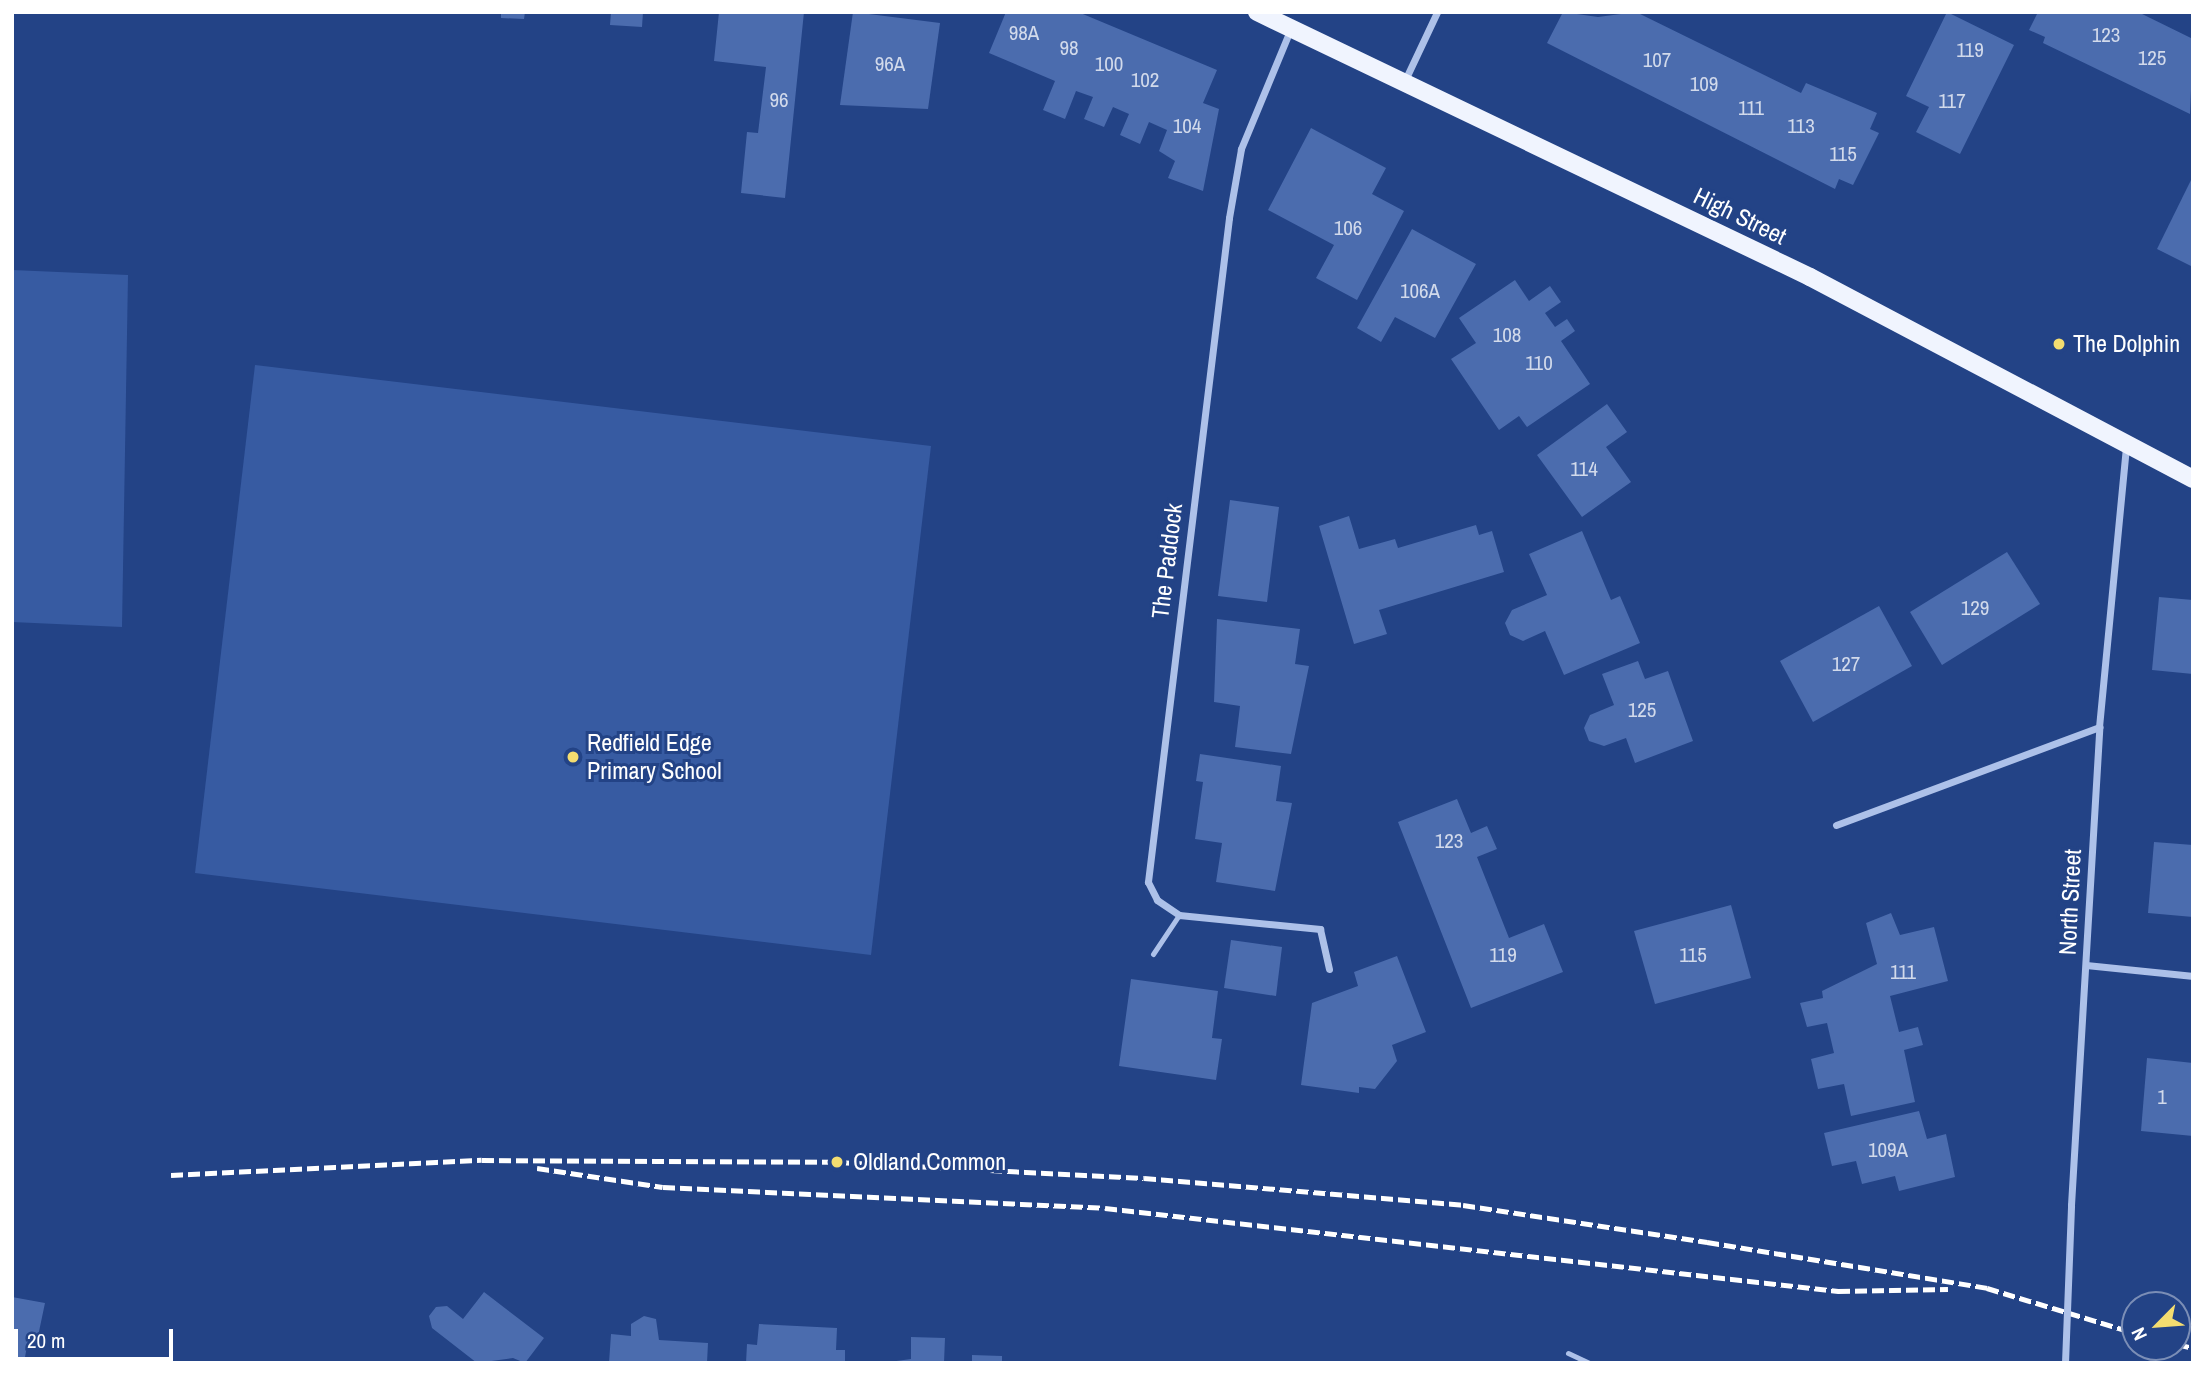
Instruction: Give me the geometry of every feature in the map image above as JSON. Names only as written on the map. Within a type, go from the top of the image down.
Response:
[{"type":"main road","name":"High Street","points":[[1257,12],[1406,78],[1810,277],[2193,479]]},
{"type":"street","points":[[1406,78],[1437,12]]},
{"type":"street","name":"The Paddock","points":[[1180,915],[1157,900],[1147,882],[1227,231],[1241,149],[1292,27]]},
{"type":"street","name":"North Street","points":[[2065,1363],[2071,1205],[2099,727],[2126,444]]},
{"type":"street","points":[[1836,825],[2099,727]]},
{"type":"street","points":[[1180,915],[1320,929],[1329,969]]},
{"type":"street","points":[[2086,965],[2193,976]]},
{"type":"lane","points":[[1153,954],[1180,915]]},
{"type":"lane","points":[[1568,1353],[1589,1363]]},
{"type":"shaded area","points":[[12,270],[128,275],[122,627],[12,622]]},
{"type":"shaded area","points":[[255,365],[931,446],[871,955],[195,873]]},
{"type":"building","points":[[501,12],[525,12],[524,19],[501,18]]},
{"type":"building","points":[[611,12],[643,12],[642,27],[610,25]]},
{"type":"building","points":[[719,12],[804,12],[785,198],[741,193],[747,132],[758,133],[766,67],[714,61]]},
{"type":"building","points":[[853,12],[940,23],[928,109],[840,105]]},
{"type":"building","points":[[1006,12],[1078,12],[1217,70],[1203,103],[1219,109],[1203,191],[1168,178],[1175,161],[1159,151],[1167,130],[1149,122],[1140,144],[1120,135],[1129,114],[1113,107],[1104,127],[1084,119],[1093,97],[1076,91],[1065,119],[1043,110],[1055,81],[989,53]]},
{"type":"building","points":[[1563,12],[1598,17],[1636,12],[1801,93],[1806,83],[1877,113],[1870,129],[1879,133],[1853,185],[1839,179],[1835,189],[1547,43]]},
{"type":"building","points":[[1947,12],[2014,45],[1960,154],[1916,132],[1929,107],[1906,96]]},
{"type":"building","points":[[2038,12],[2138,12],[2193,39],[2190,114],[2043,43],[2045,37],[2029,30]]},
{"type":"building","points":[[1311,128],[1386,168],[1372,194],[1404,211],[1357,300],[1316,278],[1334,245],[1268,210]]},
{"type":"building","points":[[2193,176],[2193,267],[2157,249]]},
{"type":"building","points":[[1412,229],[1476,264],[1435,338],[1395,317],[1381,342],[1357,328]]},
{"type":"building","points":[[1515,280],[1529,301],[1550,286],[1561,302],[1545,313],[1555,327],[1567,319],[1575,331],[1561,341],[1590,384],[1527,427],[1519,416],[1499,430],[1451,359],[1476,343],[1459,318]]},
{"type":"building","points":[[1607,404],[1627,432],[1606,447],[1631,482],[1582,517],[1537,455]]},
{"type":"building","points":[[1230,500],[1279,507],[1267,602],[1218,596]]},
{"type":"building","points":[[1349,516],[1359,549],[1395,539],[1398,548],[1476,525],[1479,535],[1492,531],[1504,572],[1379,610],[1387,634],[1354,644],[1319,526]]},
{"type":"building","points":[[1582,531],[1611,600],[1620,596],[1640,643],[1564,675],[1545,631],[1523,641],[1510,635],[1505,623],[1512,610],[1547,595],[1529,554]]},
{"type":"building","points":[[2007,552],[2040,604],[1942,665],[1910,612]]},
{"type":"building","points":[[2159,597],[2193,600],[2193,674],[2152,670]]},
{"type":"building","points":[[1879,606],[1912,666],[1813,722],[1780,661]]},
{"type":"building","points":[[1217,619],[1300,629],[1295,664],[1309,666],[1291,754],[1235,747],[1240,706],[1214,702]]},
{"type":"building","points":[[1638,661],[1645,679],[1668,671],[1693,741],[1635,763],[1626,738],[1604,746],[1589,741],[1584,728],[1590,715],[1614,705],[1602,674]]},
{"type":"building","points":[[1200,754],[1281,766],[1276,801],[1292,803],[1275,891],[1216,882],[1222,843],[1195,839],[1203,782],[1196,781]]},
{"type":"building","points":[[1457,799],[1471,833],[1487,826],[1497,849],[1477,857],[1509,938],[1544,924],[1563,972],[1471,1008],[1398,822]]},
{"type":"building","points":[[2154,842],[2193,845],[2193,917],[2148,913]]},
{"type":"building","points":[[1731,905],[1751,978],[1655,1004],[1634,931]]},
{"type":"building","points":[[1891,913],[1900,935],[1934,927],[1948,981],[1890,996],[1899,1032],[1918,1027],[1923,1045],[1904,1050],[1915,1102],[1851,1116],[1844,1084],[1818,1089],[1811,1059],[1834,1053],[1827,1023],[1807,1027],[1800,1003],[1823,998],[1822,991],[1877,964],[1866,923]]},
{"type":"building","points":[[1231,940],[1282,947],[1276,996],[1224,988]]},
{"type":"building","points":[[1397,956],[1426,1032],[1392,1045],[1397,1061],[1375,1089],[1359,1087],[1359,1093],[1301,1085],[1312,1003],[1358,986],[1354,972]]},
{"type":"building","points":[[1131,979],[1218,991],[1212,1038],[1222,1039],[1216,1080],[1119,1066]]},
{"type":"building","points":[[2147,1058],[2193,1063],[2193,1136],[2141,1131]]},
{"type":"building","points":[[1919,1111],[1927,1139],[1946,1134],[1955,1177],[1899,1191],[1895,1176],[1862,1184],[1856,1161],[1832,1166],[1824,1133]]},
{"type":"building","points":[[484,1292],[544,1338],[525,1363],[513,1358],[477,1363],[432,1328],[429,1316],[436,1307],[447,1306],[463,1319]]},
{"type":"building","points":[[12,1297],[45,1303],[37,1341],[28,1340],[24,1363],[12,1363]]},
{"type":"building","points":[[644,1316],[656,1319],[659,1340],[708,1343],[707,1363],[609,1363],[611,1334],[631,1336],[631,1324]]},
{"type":"building","points":[[759,1324],[837,1328],[836,1350],[845,1350],[845,1363],[746,1363],[747,1344],[757,1345]]},
{"type":"building","points":[[911,1337],[945,1338],[944,1363],[882,1363],[911,1359]]},
{"type":"building","points":[[972,1355],[1002,1356],[1002,1363],[972,1363]]},
{"type":"railway","points":[[171,1175],[482,1160],[837,1162],[1144,1178],[1463,1205],[1707,1242],[1987,1288],[2121,1329]]},
{"type":"railway","points":[[537,1168],[663,1187],[1105,1208],[1838,1291],[1948,1289]]},
{"type":"place","name":"The Dolphin","points":[[2059,344]]},
{"type":"place","name":"Redfield Edge Primary School","points":[[573,757]]},
{"type":"place","name":"Oldland Common","points":[[837,1162]]}]
